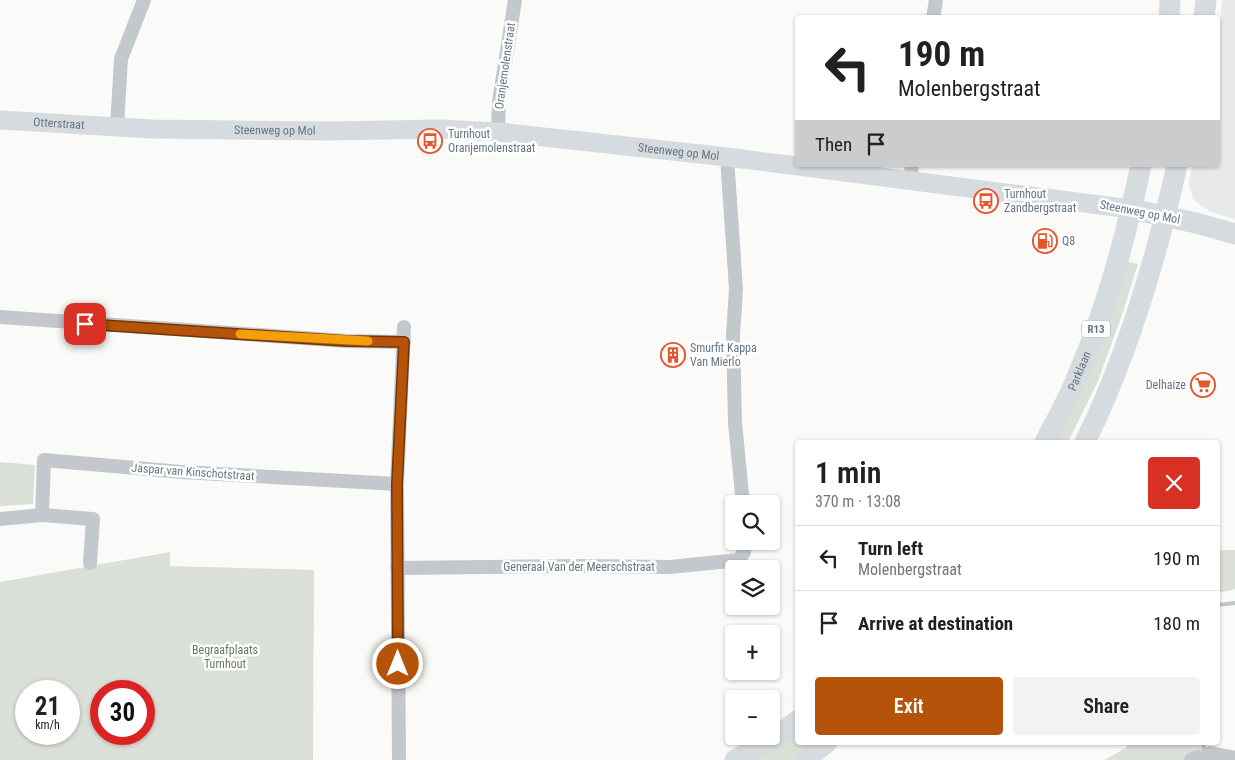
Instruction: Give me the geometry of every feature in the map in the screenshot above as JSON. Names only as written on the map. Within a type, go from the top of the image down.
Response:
[{"type":"main road","points":[[1169,15],[1170,0]]},
{"type":"main road","points":[[1204,15],[1206,0]]},
{"type":"main road","name":"R13","points":[[1131,209],[1141,167]]},
{"type":"main road","name":"R13","points":[[1086,440],[1111,385],[1126,342],[1165,216],[1177,167]]},
{"type":"main road","name":"Steenweg op Mol","points":[[1131,209],[1206,225],[1235,234]]},
{"type":"main road","name":"Parklaan","points":[[1046,440],[1077,378],[1102,315],[1131,209]]},
{"type":"main road","points":[[735,760],[777,736],[795,722]]},
{"type":"main road","points":[[806,760],[824,745]]},
{"type":"street","points":[[117,127],[121,58],[144,0]]},
{"type":"street","name":"Oranjemolenstraat","points":[[498,132],[499,102],[515,0]]},
{"type":"street","points":[[934,15],[936,0]]},
{"type":"street","name":"Otterstraat","points":[[0,120],[117,127]]},
{"type":"street","name":"Steenweg op Mol","points":[[117,127],[291,131],[440,129],[498,132],[795,162]]},
{"type":"street","points":[[728,157],[736,289],[733,334],[735,423],[742,495]]},
{"type":"street","name":"Steenweg op Mol","points":[[850,167],[911,172],[1131,209]]},
{"type":"street","points":[[0,317],[346,341],[404,342]]},
{"type":"street","points":[[399,760],[397,484],[404,327]]},
{"type":"street","name":"Jaspar van Kinschotstraat","points":[[42,515],[44,460],[182,472],[397,484]]},
{"type":"street","points":[[0,519],[42,515],[93,519],[90,564]]},
{"type":"street","name":"Generaal Van der Meerschstraat","points":[[398,568],[688,566],[739,560],[744,550]]},
{"type":"street","points":[[1200,757],[1235,758]]},
{"type":"shaded area","points":[[1222,0],[1235,0],[1235,219],[1211,212],[1202,206],[1193,199],[1189,184],[1192,167],[1220,167],[1220,22]]},
{"type":"green space","points":[[1126,261],[1138,264],[1098,381],[1069,440],[1052,440]]},
{"type":"green space","points":[[0,462],[35,465],[33,504],[0,506]]},
{"type":"green space","points":[[1220,550],[1235,550],[1235,589],[1220,593]]},
{"type":"green space","name":"Begraafplaats Turnhout","points":[[170,552],[170,566],[314,570],[313,760],[0,760],[0,582]]},
{"type":"green space","points":[[795,732],[795,745],[815,745],[794,760],[754,760],[776,745],[780,745],[780,742]]},
{"type":"green space","points":[[1126,745],[1206,745],[1210,760],[1105,760],[1127,747]]},
{"type":"waterway","points":[[1220,605],[1235,603]]},
{"type":"waterway","points":[[1204,745],[1206,760]]},
{"type":"slow traffic","points":[[240,334],[368,341]]},
{"type":"place","name":"Turnhout Oranjemolenstraat","points":[[430,141]]},
{"type":"place","name":"Turnhout Zandbergstraat","points":[[986,201]]},
{"type":"place","name":"Q8","points":[[1045,241]]},
{"type":"place","name":"Smurfit Kappa Van Mierlo","points":[[673,355]]},
{"type":"place","name":"Delhaize","points":[[1203,385]]},
{"type":"route","points":[[85,324],[346,341],[404,342],[397,484],[398,664]]}]
